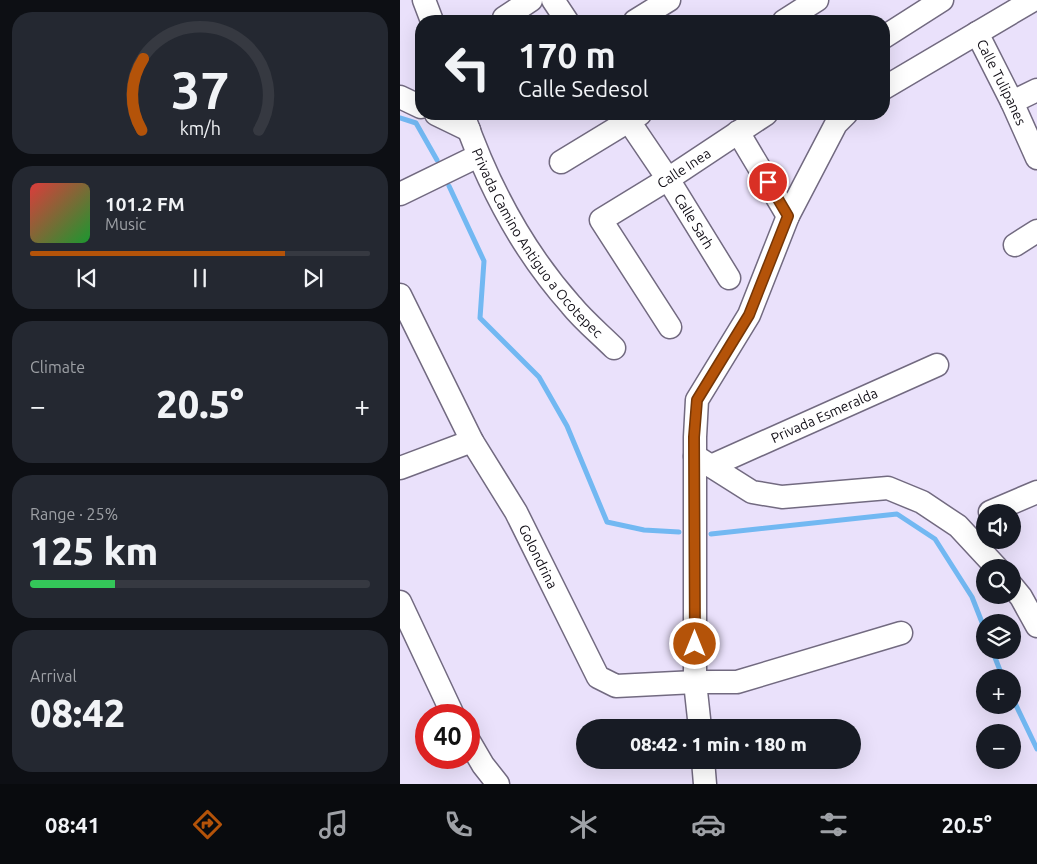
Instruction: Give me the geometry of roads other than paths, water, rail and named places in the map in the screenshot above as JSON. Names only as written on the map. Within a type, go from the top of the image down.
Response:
[{"type":"street","points":[[424,0],[430,15]]},
{"type":"street","points":[[508,15],[531,0]]},
{"type":"street","points":[[553,0],[563,15]]},
{"type":"street","points":[[645,15],[669,0]]},
{"type":"street","points":[[793,15],[817,0]]},
{"type":"street","points":[[890,34],[942,0]]},
{"type":"street","points":[[890,84],[1033,0]]},
{"type":"street","name":"Calle Tulipanes","points":[[976,33],[1012,102],[1037,158]]},
{"type":"street","points":[[1012,102],[1037,90]]},
{"type":"street","points":[[400,96],[415,104]]},
{"type":"street","points":[[561,162],[625,120]]},
{"type":"street","name":"Calle Sarh","points":[[633,120],[729,278]]},
{"type":"street","name":"Calle Inea","points":[[670,327],[601,220],[668,180],[757,120]]},
{"type":"street","points":[[699,719],[695,682],[703,461],[697,400],[749,315],[788,216],[836,124],[840,120]]},
{"type":"street","name":"Privada Camino Antiguo a Ocotepec","points":[[466,122],[478,156],[514,228],[543,271],[571,306],[614,348]]},
{"type":"street","points":[[738,132],[788,216]]},
{"type":"street","points":[[400,194],[478,156]]},
{"type":"street","points":[[1015,245],[1037,231]]},
{"type":"street","name":"Golondrina","points":[[400,295],[472,441],[516,512],[598,677],[616,686],[695,682]]},
{"type":"street","name":"Privada Esmeralda","points":[[703,461],[937,365]]},
{"type":"street","points":[[400,468],[472,441]]},
{"type":"street","points":[[703,461],[752,492],[782,497],[888,488],[922,502],[958,526],[989,559]]},
{"type":"street","points":[[1009,504],[1037,492]]},
{"type":"street","points":[[958,526],[976,519]]},
{"type":"street","points":[[1021,597],[1035,620]]},
{"type":"street","points":[[400,602],[448,704]]},
{"type":"street","points":[[695,682],[737,682],[901,632]]},
{"type":"street","points":[[480,760],[498,784]]},
{"type":"street","points":[[704,769],[705,784]]},
{"type":"waterway","points":[[400,118],[416,123],[437,160]]},
{"type":"waterway","points":[[449,186],[484,261],[480,318],[539,377],[567,426],[607,522],[644,530],[679,532]]},
{"type":"waterway","points":[[711,534],[897,514],[935,539],[972,597],[979,614]]},
{"type":"waterway","points":[[996,659],[999,669]]},
{"type":"waterway","points":[[1020,714],[1037,749]]}]
